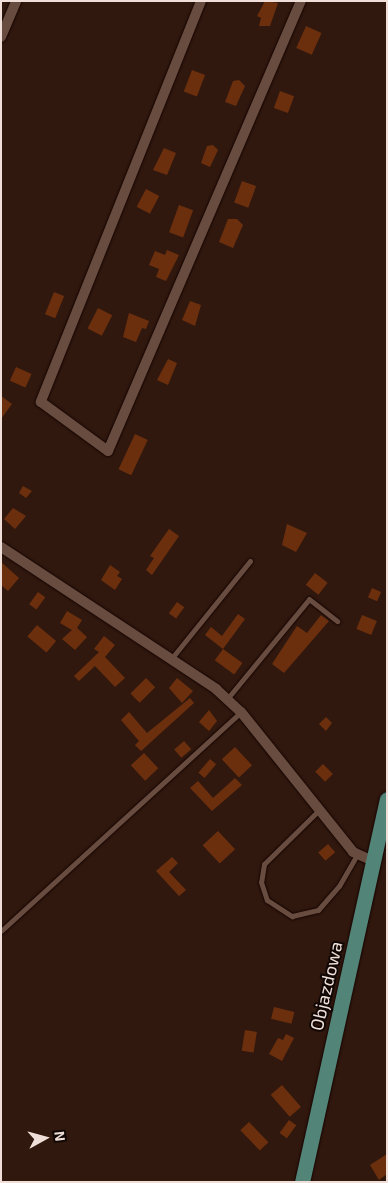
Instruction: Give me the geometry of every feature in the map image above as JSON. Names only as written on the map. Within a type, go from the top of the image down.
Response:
[{"type":"main road","name":"Objazdowa","points":[[302,1182],[387,799]]},
{"type":"street","points":[[1,37],[16,1]]},
{"type":"street","points":[[201,1],[41,402],[108,451],[301,1]]},
{"type":"street","points":[[1,547],[171,659],[227,699],[241,712],[357,855],[373,861]]},
{"type":"lane","points":[[171,659],[250,562]]},
{"type":"lane","points":[[227,699],[309,599],[337,621]]},
{"type":"lane","points":[[1,931],[241,712]]},
{"type":"lane","points":[[319,810],[264,864],[261,882],[267,900],[292,916],[318,910],[339,886],[357,855]]},
{"type":"building","points":[[265,1],[278,3],[270,26],[259,26],[261,18],[257,16]]},
{"type":"building","points":[[306,26],[322,33],[312,55],[296,48]]},
{"type":"building","points":[[192,70],[205,75],[197,96],[184,91]]},
{"type":"building","points":[[239,80],[245,86],[236,106],[225,102],[233,81]]},
{"type":"building","points":[[280,91],[294,96],[288,113],[274,108]]},
{"type":"building","points":[[213,145],[218,150],[210,167],[201,163],[207,146]]},
{"type":"building","points":[[164,148],[176,153],[167,175],[153,170]]},
{"type":"building","points":[[242,181],[256,186],[248,208],[234,203]]},
{"type":"building","points":[[146,189],[159,196],[150,214],[137,207]]},
{"type":"building","points":[[179,205],[193,210],[183,237],[169,232]]},
{"type":"building","points":[[228,219],[237,219],[243,225],[233,248],[219,242]]},
{"type":"building","points":[[167,250],[179,255],[166,281],[156,277],[159,269],[149,265],[155,251],[165,255]]},
{"type":"building","points":[[54,292],[64,296],[55,318],[45,314]]},
{"type":"building","points":[[190,301],[201,305],[195,326],[182,320]]},
{"type":"building","points":[[98,308],[112,315],[102,336],[88,328]]},
{"type":"building","points":[[129,313],[149,321],[146,329],[142,328],[136,342],[123,337]]},
{"type":"building","points":[[168,359],[177,363],[168,385],[157,380]]},
{"type":"building","points":[[16,367],[32,374],[25,388],[10,381]]},
{"type":"building","points":[[1,396],[12,404],[1,419]]},
{"type":"building","points":[[135,434],[148,440],[131,475],[119,469]]},
{"type":"building","points":[[23,486],[32,491],[26,498],[19,493]]},
{"type":"building","points":[[13,508],[26,516],[15,529],[4,519]]},
{"type":"building","points":[[287,524],[307,533],[296,552],[282,545]]},
{"type":"building","points":[[169,529],[179,536],[152,575],[146,570],[154,558],[150,556]]},
{"type":"building","points":[[1,562],[19,578],[8,591],[1,585]]},
{"type":"building","points":[[110,565],[120,572],[117,576],[122,579],[115,590],[101,580]]},
{"type":"building","points":[[315,573],[328,583],[318,595],[306,585]]},
{"type":"building","points":[[372,588],[381,592],[377,601],[368,597]]},
{"type":"building","points":[[38,592],[45,597],[36,609],[29,604]]},
{"type":"building","points":[[177,602],[184,607],[176,619],[169,613]]},
{"type":"building","points":[[67,611],[82,620],[77,628],[87,637],[75,650],[62,639],[72,630],[60,623]]},
{"type":"building","points":[[238,614],[245,619],[223,649],[205,635],[211,627],[222,636]]},
{"type":"building","points":[[321,615],[329,621],[284,673],[272,664],[297,626],[307,633]]},
{"type":"building","points":[[362,615],[377,621],[371,635],[356,629]]},
{"type":"building","points":[[37,625],[56,641],[47,653],[27,636]]},
{"type":"building","points":[[104,636],[115,645],[105,657],[125,678],[115,687],[95,666],[79,681],[74,676],[99,652],[94,649]]},
{"type":"building","points":[[223,649],[242,663],[234,674],[215,660]]},
{"type":"building","points":[[146,678],[155,687],[140,703],[130,694]]},
{"type":"building","points":[[177,678],[193,691],[182,703],[169,688]]},
{"type":"building","points":[[190,698],[194,703],[141,751],[135,745],[139,741],[121,720],[129,712],[147,733]]},
{"type":"building","points":[[209,710],[217,721],[209,731],[199,722]]},
{"type":"building","points":[[326,717],[332,723],[326,731],[319,724]]},
{"type":"building","points":[[184,741],[191,749],[181,758],[174,750]]},
{"type":"building","points":[[235,747],[252,765],[239,778],[222,759]]},
{"type":"building","points":[[144,753],[158,768],[145,781],[131,765]]},
{"type":"building","points":[[210,759],[216,764],[205,778],[198,773]]},
{"type":"building","points":[[323,764],[333,774],[325,782],[315,772]]},
{"type":"building","points":[[235,778],[242,785],[212,811],[190,788],[198,781],[213,798]]},
{"type":"building","points":[[218,831],[235,849],[220,864],[203,845]]},
{"type":"building","points":[[328,844],[335,852],[325,861],[318,853]]},
{"type":"building","points":[[172,857],[178,863],[169,872],[186,890],[179,896],[156,871]]},
{"type":"building","points":[[274,1007],[294,1012],[291,1024],[271,1019]]},
{"type":"building","points":[[245,1030],[257,1032],[254,1053],[242,1051]]},
{"type":"building","points":[[286,1034],[294,1038],[282,1061],[269,1054],[278,1038],[283,1040]]},
{"type":"building","points":[[282,1085],[301,1107],[290,1117],[271,1095]]},
{"type":"building","points":[[289,1120],[296,1125],[287,1138],[280,1133]]},
{"type":"building","points":[[249,1122],[268,1142],[260,1150],[240,1130]]},
{"type":"building","points":[[387,1154],[387,1174],[379,1180],[370,1165]]}]
